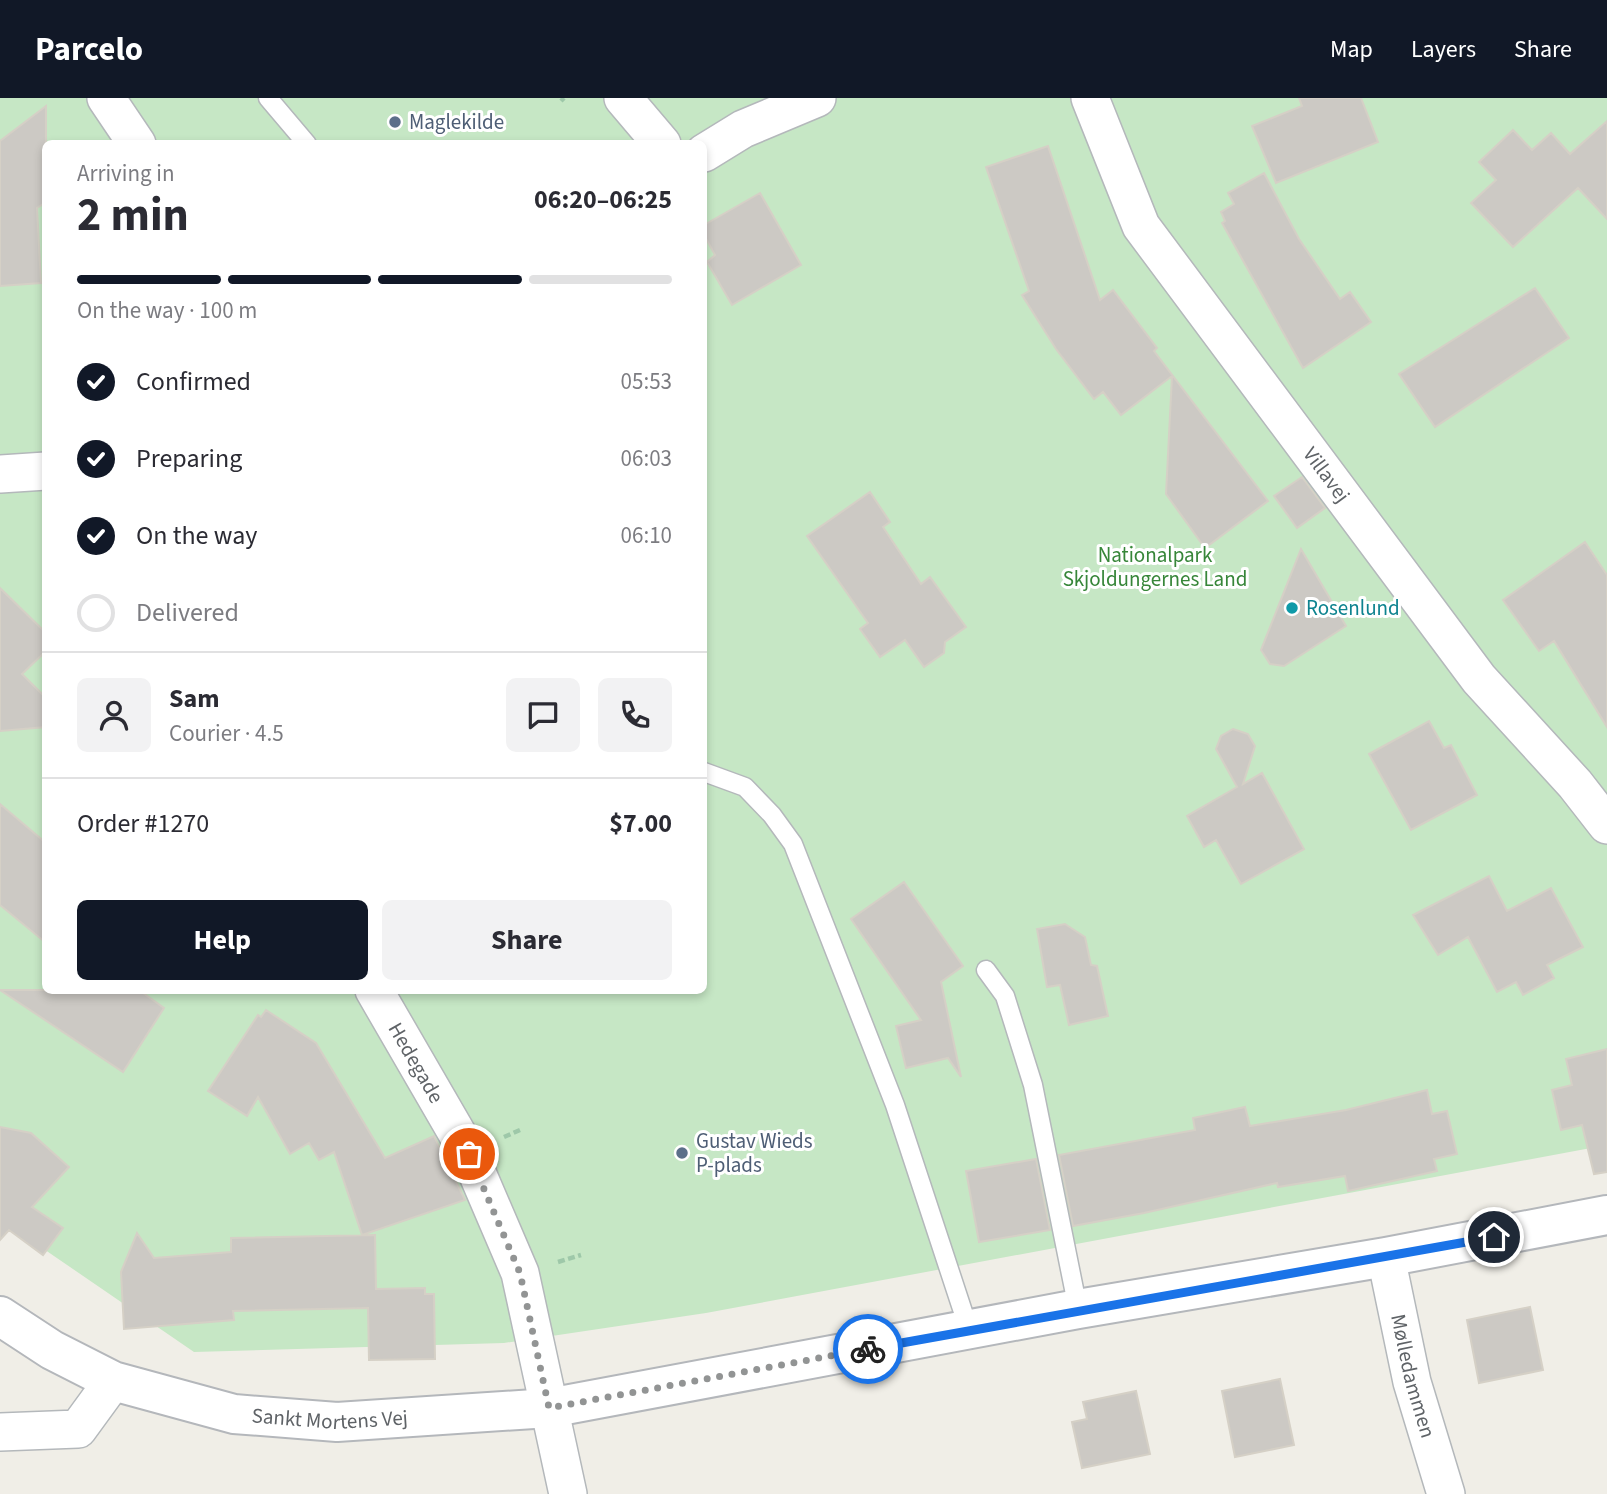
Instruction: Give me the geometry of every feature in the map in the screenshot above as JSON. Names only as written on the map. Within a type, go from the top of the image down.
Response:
[{"type":"main road","name":"Sankt Mortens Vej","points":[[0,1316],[52,1350],[113,1381],[234,1414],[337,1422],[549,1408],[1078,1309],[1386,1257],[1607,1215]]},
{"type":"street","points":[[623,98],[659,140]]},
{"type":"street","points":[[707,151],[743,129],[817,98]]},
{"type":"street","name":"Villavej","points":[[1090,98],[1141,226],[1479,679],[1575,784],[1607,825]]},
{"type":"street","points":[[109,99],[135,140]]},
{"type":"street","points":[[0,474],[42,471]]},
{"type":"street","name":"Hedegade","points":[[376,994],[469,1154],[520,1273],[568,1494]]},
{"type":"street","name":"Mølledammen","points":[[1386,1257],[1412,1382],[1446,1494]]},
{"type":"street","points":[[0,1432],[78,1429],[113,1381]]},
{"type":"lane","points":[[268,98],[304,140]]},
{"type":"lane","points":[[707,773],[745,788],[772,815],[793,844],[895,1105],[969,1330]]},
{"type":"lane","points":[[986,970],[1005,996],[1033,1085],[1078,1309]]},
{"type":"green space","name":"Nationalpark Skjoldungernes Land","points":[[0,98],[1607,98],[1607,1145],[706,1313],[504,1343],[194,1352],[0,1219]]},
{"type":"building","points":[[1299,98],[1361,98],[1378,142],[1276,183],[1252,126],[1302,106]]},
{"type":"building","points":[[46,106],[46,140],[42,140],[42,205],[37,208],[41,283],[0,286],[0,141]]},
{"type":"building","points":[[1607,121],[1607,219],[1578,188],[1513,247],[1471,203],[1496,180],[1479,162],[1513,130],[1532,150],[1551,133],[1570,154]]},
{"type":"building","points":[[1048,146],[1100,300],[1113,290],[1157,348],[1154,351],[1268,501],[1205,548],[1166,494],[1172,376],[1121,415],[1103,392],[1094,399],[1056,349],[1022,295],[1029,291],[986,167]]},
{"type":"building","points":[[1264,173],[1299,239],[1340,299],[1350,292],[1371,322],[1303,368],[1222,223],[1225,221],[1221,212],[1234,204],[1228,193]]},
{"type":"building","points":[[760,193],[801,265],[732,305],[707,262],[715,255],[707,240],[707,223]]},
{"type":"building","points":[[1535,288],[1569,338],[1435,427],[1399,374]]},
{"type":"building","points":[[1302,477],[1325,508],[1297,528],[1274,496]]},
{"type":"building","points":[[870,492],[890,522],[883,527],[921,584],[930,577],[966,627],[945,642],[944,653],[924,667],[905,640],[880,657],[860,629],[868,623],[807,536]]},
{"type":"building","points":[[1585,542],[1607,575],[1607,727],[1554,641],[1539,651],[1503,600]]},
{"type":"building","name":"Rosenlund","points":[[1301,549],[1346,626],[1284,666],[1270,664],[1261,650]]},
{"type":"building","points":[[0,588],[42,629],[42,655],[22,674],[42,694],[42,727],[0,731]]},
{"type":"building","points":[[1429,721],[1444,748],[1451,745],[1477,795],[1411,830],[1369,754]]},
{"type":"building","points":[[1233,729],[1248,734],[1255,746],[1243,784],[1262,773],[1304,849],[1241,884],[1216,840],[1204,847],[1187,816],[1237,787],[1216,749],[1221,736]]},
{"type":"building","points":[[0,804],[42,840],[42,940],[0,905]]},
{"type":"building","points":[[1489,876],[1507,911],[1551,888],[1583,947],[1547,965],[1554,978],[1523,995],[1516,982],[1497,992],[1468,937],[1438,955],[1413,915]]},
{"type":"building","points":[[904,882],[963,966],[941,982],[961,1077],[948,1058],[906,1068],[896,1026],[921,1020],[851,919]]},
{"type":"building","points":[[1065,924],[1085,937],[1091,965],[1097,966],[1108,1016],[1069,1025],[1060,985],[1047,987],[1037,929]]},
{"type":"building","points":[[0,990],[42,990],[42,994],[145,994],[164,1008],[123,1072]]},
{"type":"building","points":[[266,1010],[316,1043],[385,1158],[434,1136],[465,1200],[362,1235],[334,1152],[319,1160],[309,1143],[290,1154],[258,1097],[247,1116],[208,1091],[258,1015],[261,1017]]},
{"type":"building","points":[[1607,1049],[1607,1172],[1594,1174],[1582,1125],[1561,1130],[1552,1090],[1572,1085],[1566,1059]]},
{"type":"building","points":[[1427,1090],[1432,1114],[1447,1111],[1457,1154],[1434,1159],[1437,1171],[1348,1191],[1345,1176],[1278,1187],[1277,1183],[1073,1226],[1059,1155],[1195,1130],[1193,1118],[1245,1107],[1250,1126],[1346,1110]]},
{"type":"building","points":[[0,1127],[31,1133],[69,1167],[32,1207],[63,1228],[43,1255],[9,1230],[0,1240]]},
{"type":"building","points":[[1036,1159],[1050,1230],[979,1242],[966,1171]]},
{"type":"building","points":[[137,1233],[154,1258],[231,1252],[231,1238],[375,1235],[376,1289],[425,1288],[425,1294],[434,1294],[435,1359],[369,1360],[368,1308],[233,1311],[234,1320],[124,1329],[121,1272]]},
{"type":"building","points":[[1530,1307],[1543,1370],[1479,1383],[1467,1320]]},
{"type":"building","points":[[1280,1379],[1294,1445],[1235,1457],[1222,1391]]},
{"type":"building","points":[[1136,1391],[1150,1454],[1082,1468],[1072,1422],[1087,1419],[1083,1402]]},
{"type":"way so far","points":[[469,1154],[520,1273],[549,1408],[868,1349]]},
{"type":"place","name":"Maglekilde","points":[[395,122]]},
{"type":"place","name":"Rosenlund","points":[[1292,608]]},
{"type":"place","name":"Gustav Wieds P-plads","points":[[682,1153]]},
{"type":"route","points":[[868,1349],[1078,1309],[1494,1237]]}]
